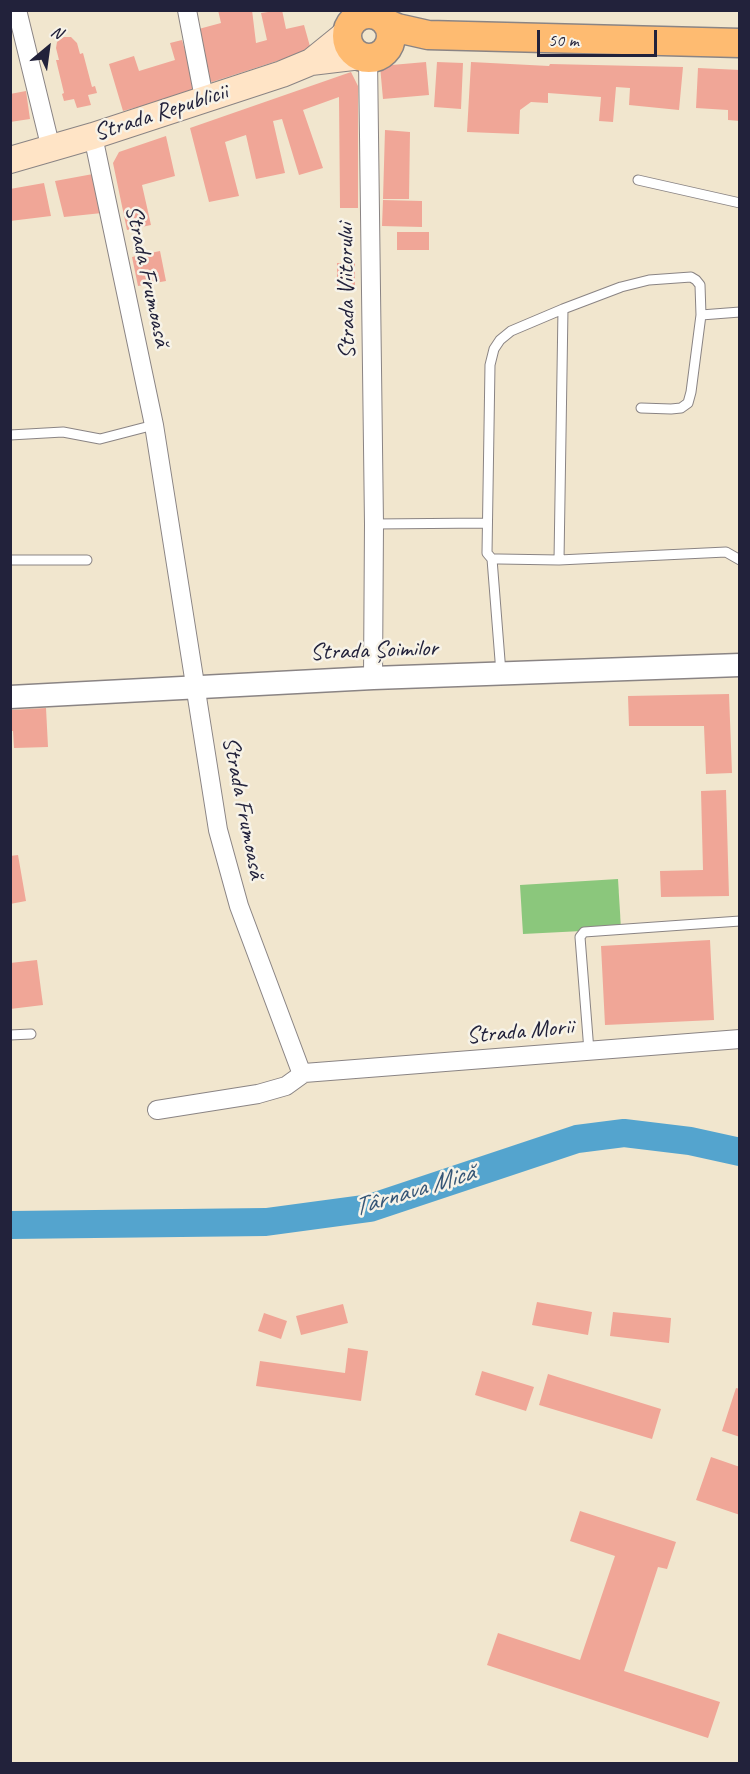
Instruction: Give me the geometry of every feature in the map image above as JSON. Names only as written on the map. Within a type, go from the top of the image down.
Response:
[{"type":"main road","name":"Strada Republicii","points":[[10,160],[93,136],[282,74],[311,62],[367,31],[428,35],[740,43]]},
{"type":"street","points":[[17,10],[51,149]]},
{"type":"street","points":[[187,10],[204,98]]},
{"type":"street","name":"Strada Viitorului","points":[[367,31],[374,524],[373,678]]},
{"type":"street","name":"Strada Frumoasă","points":[[93,136],[154,425],[218,830],[228,871],[303,1073]]},
{"type":"street","name":"Strada Șoimilor","points":[[10,697],[373,678],[740,665]]},
{"type":"street","name":"Strada Morii","points":[[303,1073],[740,1039]]},
{"type":"street","points":[[157,1110],[258,1094],[286,1086],[303,1073]]},
{"type":"lane","points":[[638,180],[740,203]]},
{"type":"lane","points":[[501,674],[492,558],[487,553],[490,365],[494,349],[510,331],[621,287],[649,280],[691,277],[700,285],[701,315],[688,403],[681,408],[641,408]]},
{"type":"lane","points":[[559,560],[563,309]]},
{"type":"lane","points":[[701,315],[740,312]]},
{"type":"lane","points":[[10,435],[63,432],[100,439],[154,425]]},
{"type":"lane","points":[[374,524],[487,523]]},
{"type":"lane","points":[[492,558],[559,560],[726,552],[740,560]]},
{"type":"lane","points":[[10,560],[87,560]]},
{"type":"lane","points":[[589,1051],[580,936],[584,932],[740,921]]},
{"type":"lane","points":[[10,1035],[31,1034]]},
{"type":"green space","points":[[618,879],[621,929],[523,934],[520,885]]},
{"type":"building","points":[[218,10],[252,10],[256,43],[267,40],[261,13],[282,10],[286,29],[304,25],[311,50],[212,82],[205,78],[195,30],[221,23]]},
{"type":"building","points":[[64,37],[71,37],[77,43],[80,54],[83,53],[92,87],[95,86],[97,93],[88,95],[91,105],[77,108],[74,99],[64,101],[56,48],[57,42]]},
{"type":"building","points":[[182,40],[197,91],[123,111],[109,64],[134,56],[139,71],[175,60],[170,43]]},
{"type":"building","points":[[426,62],[429,95],[383,99],[380,66]]},
{"type":"building","points":[[437,62],[463,63],[461,109],[434,107]]},
{"type":"building","points":[[471,62],[549,66],[550,64],[683,67],[679,110],[629,105],[630,88],[616,87],[613,122],[599,121],[601,97],[548,93],[548,103],[531,102],[520,110],[519,134],[467,132]]},
{"type":"building","points":[[698,68],[740,70],[740,121],[728,120],[728,110],[696,108]]},
{"type":"building","points":[[351,72],[358,86],[358,208],[340,208],[339,97],[303,110],[323,168],[299,175],[282,119],[273,121],[285,173],[256,179],[246,135],[225,142],[239,196],[209,202],[190,128]]},
{"type":"building","points":[[26,91],[30,119],[10,122],[10,94]]},
{"type":"building","points":[[385,130],[410,132],[409,199],[383,199]]},
{"type":"building","points":[[166,136],[175,176],[142,185],[151,225],[127,230],[113,163],[119,152]]},
{"type":"building","points":[[93,174],[102,213],[64,217],[55,181]]},
{"type":"building","points":[[44,183],[51,216],[10,221],[10,189]]},
{"type":"building","points":[[383,200],[422,201],[422,227],[382,226]]},
{"type":"building","points":[[397,232],[429,232],[429,250],[397,250]]},
{"type":"building","points":[[160,251],[166,281],[138,286],[132,257]]},
{"type":"building","points":[[337,263],[355,263],[355,292],[337,292]]},
{"type":"building","points":[[729,694],[732,773],[706,774],[704,726],[629,726],[628,696]]},
{"type":"building","points":[[46,708],[48,747],[14,748],[13,731],[10,731],[10,710]]},
{"type":"building","points":[[726,790],[729,896],[661,897],[660,871],[703,870],[701,791]]},
{"type":"building","points":[[18,855],[26,901],[10,904],[10,856]]},
{"type":"building","points":[[710,940],[714,1020],[605,1025],[601,946]]},
{"type":"building","points":[[37,960],[43,1005],[10,1009],[10,963]]},
{"type":"building","points":[[537,1302],[592,1312],[588,1335],[532,1325]]},
{"type":"building","points":[[343,1304],[348,1323],[301,1335],[296,1316]]},
{"type":"building","points":[[613,1312],[671,1318],[669,1343],[610,1336]]},
{"type":"building","points":[[264,1313],[287,1321],[281,1339],[258,1331]]},
{"type":"building","points":[[348,1348],[368,1351],[361,1401],[256,1386],[260,1361],[345,1373]]},
{"type":"building","points":[[482,1371],[534,1387],[526,1411],[475,1395]]},
{"type":"building","points":[[548,1374],[661,1409],[652,1439],[539,1405]]},
{"type":"building","points":[[736,1388],[740,1389],[740,1437],[722,1431]]},
{"type":"building","points":[[711,1457],[740,1467],[740,1515],[696,1500]]},
{"type":"building","points":[[580,1511],[676,1542],[667,1569],[658,1567],[624,1671],[720,1702],[708,1738],[487,1665],[498,1633],[580,1660],[615,1556],[570,1541]]},
{"type":"waterway","name":"Târnava Mică","points":[[10,1225],[266,1222],[370,1208],[577,1139],[624,1133],[690,1141],[740,1152]]}]
